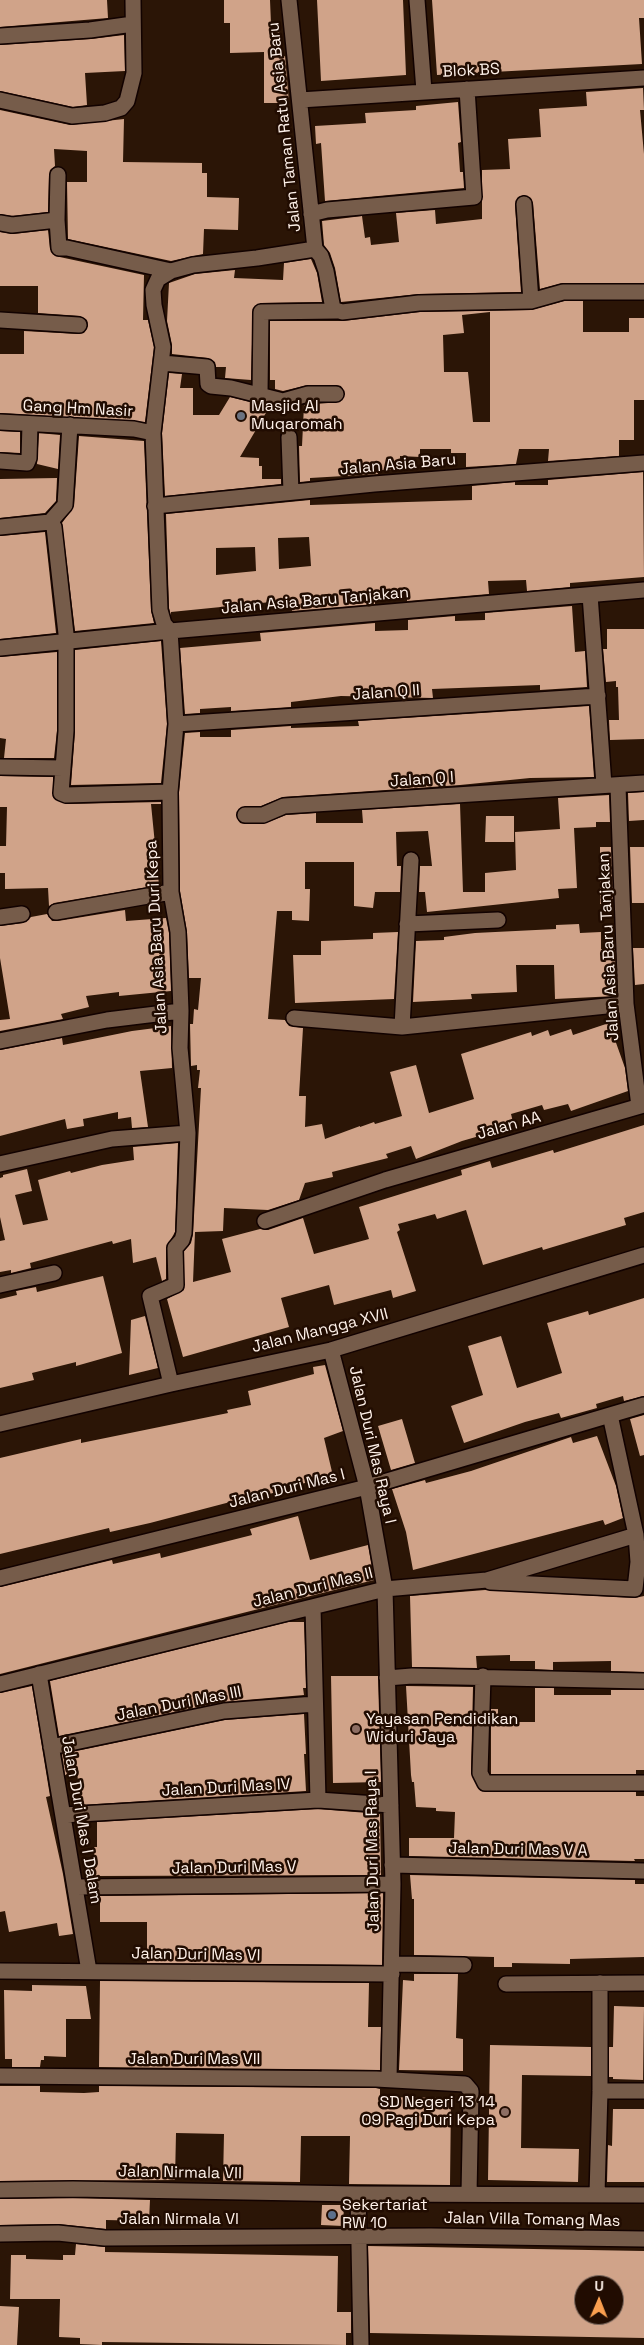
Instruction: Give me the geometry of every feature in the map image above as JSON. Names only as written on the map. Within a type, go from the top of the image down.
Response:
[{"type":"street","points":[[0,100],[72,116],[105,113],[121,108],[127,101],[132,88],[134,73],[133,0]]},
{"type":"street","name":"Jalan Taman Ratu Asia Baru","points":[[171,271],[193,265],[315,249],[289,0]]},
{"type":"street","points":[[417,0],[424,91]]},
{"type":"street","points":[[0,36],[90,30],[133,24]]},
{"type":"street","name":"Blok BS","points":[[300,100],[644,78]]},
{"type":"street","points":[[311,214],[327,210],[474,197],[466,89]]},
{"type":"street","points":[[58,175],[57,220],[60,248],[171,271]]},
{"type":"street","points":[[524,204],[531,301]]},
{"type":"street","points":[[0,223],[12,225],[57,220]]},
{"type":"street","points":[[315,249],[321,256],[326,271],[333,309],[338,311]]},
{"type":"street","points":[[170,631],[164,624],[160,610],[153,433],[163,347],[154,305],[153,290],[158,279],[171,271]]},
{"type":"street","points":[[260,395],[261,312],[348,312],[419,303],[531,301],[563,292],[644,292]]},
{"type":"street","points":[[0,320],[79,325]]},
{"type":"street","points":[[162,363],[207,367],[208,384],[211,386],[231,388],[283,401],[308,394],[336,394]]},
{"type":"street","name":"Gang Hm Nasir","points":[[0,422],[134,429],[153,433]]},
{"type":"street","points":[[0,461],[27,463],[29,458],[30,424]]},
{"type":"street","points":[[0,527],[50,522],[65,505],[70,425]]},
{"type":"street","points":[[289,437],[291,492]]},
{"type":"street","name":"Jalan Asia Baru","points":[[155,506],[291,492],[644,463]]},
{"type":"street","points":[[50,522],[54,527],[66,642],[66,731],[60,790],[62,794],[66,795],[170,792]]},
{"type":"street","name":"Jalan Asia Baru Tanjakan","points":[[0,648],[170,631],[644,590]]},
{"type":"street","name":"Jalan Asia Baru Tanjakan","points":[[590,595],[598,696],[611,785],[626,1004],[641,1106]]},
{"type":"street","name":"Jalan Asia Baru Duri Kepa","points":[[170,631],[176,724],[170,792],[171,892],[178,932],[181,1011],[180,1048],[188,1133],[182,1240],[175,1248],[176,1285],[150,1296],[171,1384]]},
{"type":"street","name":"Jalan Q II","points":[[176,724],[598,696]]},
{"type":"street","points":[[0,767],[63,768]]},
{"type":"street","points":[[611,785],[644,783]]},
{"type":"street","name":"Jalan Q I","points":[[245,815],[263,815],[284,806],[611,785]]},
{"type":"street","points":[[402,1027],[411,860]]},
{"type":"street","points":[[56,912],[171,892]]},
{"type":"street","points":[[0,917],[22,914]]},
{"type":"street","points":[[407,924],[498,920]]},
{"type":"street","points":[[294,1018],[402,1027],[626,1004]]},
{"type":"street","points":[[0,1041],[107,1020],[181,1011]]},
{"type":"street","name":"Jalan AA","points":[[265,1221],[385,1180],[641,1106]]},
{"type":"street","points":[[0,1164],[112,1139],[188,1133]]},
{"type":"street","name":"Jalan Mangga XVII","points":[[0,1424],[171,1384],[331,1350],[644,1255]]},
{"type":"street","points":[[0,1285],[54,1273]]},
{"type":"street","name":"Jalan Duri Mas Raya I","points":[[331,1350],[367,1487],[385,1589],[392,1865],[392,1969],[388,2079]]},
{"type":"street","name":"Jalan Duri Mas I","points":[[0,1578],[367,1487],[644,1404]]},
{"type":"street","points":[[487,1580],[497,1584],[632,1590],[636,1586],[638,1562],[636,1535],[610,1415]]},
{"type":"street","name":"Jalan Duri Mas II","points":[[0,1684],[385,1589],[487,1580],[636,1535]]},
{"type":"street","points":[[313,1607],[318,1800]]},
{"type":"street","name":"Jalan Duri Mas I Dalam","points":[[38,1674],[89,1972]]},
{"type":"street","points":[[387,1678],[483,1676],[644,1681]]},
{"type":"street","points":[[483,1676],[480,1773],[483,1781],[488,1784],[644,1783]]},
{"type":"street","name":"Jalan Duri Mas III","points":[[51,1747],[224,1711],[315,1704]]},
{"type":"street","name":"Jalan Duri Mas IV","points":[[63,1815],[318,1800],[390,1805]]},
{"type":"street","name":"Jalan Duri Mas V A","points":[[392,1865],[644,1871]]},
{"type":"street","name":"Jalan Duri Mas V","points":[[75,1887],[392,1884]]},
{"type":"street","name":"Jalan Duri Mas VI","points":[[0,1971],[392,1969],[464,1965]]},
{"type":"street","name":"Jalan Villa Tomang Mas","points":[[597,2194],[600,2091],[600,1983]]},
{"type":"street","points":[[506,1984],[644,1983]]},
{"type":"street","name":"Jalan Duri Mas VII","points":[[0,2076],[388,2079]]},
{"type":"street","points":[[388,2079],[460,2083],[468,2086],[471,2092],[469,2194]]},
{"type":"street","points":[[600,2091],[644,2090]]},
{"type":"street","name":"Jalan Nirmala VII","points":[[0,2190],[73,2189],[469,2194]]},
{"type":"street","points":[[358,2194],[361,2345]]},
{"type":"street","name":"Jalan Villa Tomang Mas","points":[[469,2194],[644,2194]]},
{"type":"street","name":"Jalan Nirmala VI","points":[[0,2234],[58,2233],[105,2238],[359,2235]]},
{"type":"street","name":"Jalan Villa Tomang Mas","points":[[359,2235],[644,2239]]},
{"type":"building","points":[[0,0],[107,0],[108,18],[0,27]]},
{"type":"building","points":[[224,0],[270,0],[271,24],[279,24],[280,56],[285,56],[289,103],[264,103],[264,52],[230,53],[230,23],[224,23]]},
{"type":"building","points":[[317,0],[403,0],[406,75],[321,81]]},
{"type":"building","points":[[432,0],[644,0],[644,18],[639,18],[642,64],[437,75]]},
{"type":"building","points":[[124,35],[125,71],[85,73],[87,105],[73,107],[0,91],[0,45]]},
{"type":"building","points":[[643,88],[644,110],[640,110],[644,154],[644,283],[563,283],[540,289],[533,203],[531,198],[524,195],[518,197],[515,205],[521,292],[419,294],[341,302],[335,268],[330,253],[324,245],[322,221],[362,216],[365,238],[370,237],[371,245],[399,242],[396,213],[435,210],[436,224],[482,219],[482,170],[510,169],[508,139],[541,137],[539,109],[587,106],[586,92]]},
{"type":"building","points":[[458,102],[461,142],[458,143],[460,172],[463,172],[464,188],[325,201],[321,143],[316,144],[315,126],[366,123],[365,113],[416,110],[416,106]]},
{"type":"building","points":[[0,110],[70,125],[124,119],[123,162],[202,163],[202,173],[207,173],[207,197],[239,198],[238,230],[204,229],[203,254],[171,261],[68,239],[67,182],[87,182],[87,151],[54,149],[55,166],[50,170],[49,175],[48,212],[12,216],[0,214]]},
{"type":"building","points":[[48,230],[50,249],[55,256],[144,275],[143,320],[148,320],[154,347],[145,422],[0,413],[0,354],[24,354],[24,331],[78,334],[84,333],[88,326],[87,320],[80,316],[38,313],[38,286],[0,286],[0,232],[13,234]]},
{"type":"building","points":[[311,259],[317,273],[322,302],[261,303],[253,308],[251,380],[225,378],[226,367],[216,367],[215,362],[208,358],[172,354],[167,321],[169,283],[195,274],[235,270],[234,278],[283,280],[284,263]]},
{"type":"building","points":[[564,301],[583,301],[583,332],[629,332],[629,318],[644,318],[644,400],[634,400],[634,440],[619,440],[619,456],[548,461],[549,449],[519,449],[516,464],[466,467],[466,453],[451,453],[451,449],[420,449],[420,457],[400,456],[400,470],[378,470],[378,474],[310,478],[310,481],[300,482],[299,446],[302,446],[304,405],[340,402],[345,394],[341,386],[336,385],[308,385],[283,391],[275,389],[275,380],[270,380],[270,321],[343,321],[420,312],[531,310]],"holes":[[[490,312],[490,422],[473,422],[468,372],[444,372],[443,335],[464,333],[462,315]]]},
{"type":"building","points":[[169,373],[182,374],[180,388],[193,388],[193,415],[219,415],[230,397],[254,403],[267,411],[240,457],[259,458],[259,466],[262,466],[262,479],[281,479],[281,484],[165,496],[162,433]]},
{"type":"building","points":[[0,431],[20,432],[20,453],[0,452]]},
{"type":"building","points":[[39,433],[60,435],[58,469],[37,464]]},
{"type":"building","points":[[79,436],[144,441],[151,610],[154,623],[75,631],[62,523],[74,506]]},
{"type":"building","points":[[643,472],[644,577],[570,583],[570,587],[527,591],[526,580],[488,581],[489,594],[407,601],[407,597],[375,600],[375,604],[292,611],[291,600],[171,612],[171,616],[169,608],[166,514],[310,500],[310,505],[472,500],[472,486],[515,482],[515,485],[548,485],[548,480]],"holes":[[[309,537],[311,566],[279,569],[278,538]],[[255,547],[256,571],[216,575],[216,548]]]},
{"type":"building","points":[[57,478],[56,501],[45,513],[0,518],[0,479]]},
{"type":"building","points":[[45,532],[56,633],[0,639],[0,536]]},
{"type":"building","points":[[572,606],[575,652],[585,651],[587,687],[540,690],[540,685],[432,689],[433,698],[341,696],[291,702],[291,707],[231,711],[231,707],[200,709],[200,713],[185,714],[180,648],[261,641],[260,633],[375,623],[375,631],[408,630],[408,620],[455,616],[455,621],[485,620],[485,613]]},
{"type":"building","points":[[607,629],[644,629],[644,739],[610,740],[609,720],[619,720],[618,687],[616,687],[616,681],[606,682],[603,649],[607,649]]},
{"type":"building","points":[[161,641],[167,724],[161,783],[71,785],[75,731],[75,650]]},
{"type":"building","points":[[57,652],[57,731],[54,758],[4,758],[6,739],[0,738],[0,657]]},
{"type":"building","points":[[589,706],[594,777],[530,778],[460,785],[283,797],[261,806],[241,807],[236,815],[240,823],[245,824],[263,824],[286,815],[316,813],[316,823],[363,823],[362,810],[460,804],[463,892],[485,892],[485,873],[516,870],[515,832],[560,829],[558,798],[609,795],[610,822],[596,822],[596,827],[574,828],[577,888],[558,889],[559,898],[427,912],[425,892],[419,892],[420,866],[432,866],[428,831],[396,832],[397,866],[401,866],[400,892],[375,892],[373,908],[354,906],[354,862],[305,862],[305,889],[310,889],[309,921],[292,920],[292,911],[277,911],[268,1019],[285,1020],[289,1026],[303,1028],[299,1096],[306,1096],[305,1127],[322,1124],[325,1139],[360,1126],[374,1122],[375,1124],[402,1116],[390,1072],[416,1065],[429,1113],[474,1099],[461,1054],[531,1032],[532,1036],[548,1030],[550,1036],[571,1029],[573,1035],[609,1023],[625,1068],[628,1091],[571,1111],[568,1104],[544,1110],[542,1105],[511,1114],[514,1126],[462,1141],[416,1159],[411,1146],[386,1154],[388,1158],[332,1172],[333,1177],[305,1183],[299,1200],[268,1210],[224,1208],[223,1231],[195,1232],[193,1282],[231,1272],[222,1239],[260,1229],[268,1230],[303,1218],[314,1254],[369,1239],[359,1207],[462,1175],[461,1170],[490,1161],[492,1168],[553,1150],[554,1153],[644,1125],[644,1212],[624,1218],[626,1225],[543,1250],[542,1247],[483,1265],[466,1210],[437,1219],[435,1214],[398,1224],[400,1230],[397,1232],[416,1291],[393,1298],[391,1290],[334,1305],[329,1285],[281,1298],[289,1327],[183,1357],[167,1299],[184,1290],[184,1251],[191,1243],[193,1234],[201,1088],[198,1088],[200,1070],[197,1070],[197,1065],[191,1066],[190,1024],[193,1024],[194,1009],[198,1010],[201,978],[189,978],[187,932],[180,891],[179,792],[185,733],[200,732],[200,737],[231,737],[231,730],[291,726],[291,728],[359,726],[358,721]]},
{"type":"building","points":[[0,776],[53,777],[53,797],[66,804],[161,802],[161,804],[151,804],[159,885],[54,903],[49,906],[48,888],[5,889],[5,873],[0,873],[0,846],[6,846],[7,807],[0,807]]},
{"type":"building","points":[[644,792],[644,820],[629,821],[628,793]]},
{"type":"building","points":[[486,816],[514,816],[514,842],[485,842]]},
{"type":"building","points":[[600,847],[611,847],[613,903],[600,904]]},
{"type":"building","points":[[630,847],[644,847],[644,903],[632,903]]},
{"type":"building","points":[[125,910],[126,921],[166,918],[169,933],[171,991],[119,996],[119,992],[86,996],[89,1007],[61,1014],[63,1019],[0,1031],[0,1020],[10,1019],[0,958],[0,926],[23,923],[31,917],[47,914],[52,921],[58,921]]},
{"type":"building","points":[[579,924],[580,933],[601,932],[601,949],[615,949],[616,996],[555,999],[554,965],[516,965],[517,992],[471,994],[472,999],[413,1002],[416,941],[444,940],[444,937],[475,933],[556,929],[556,925]]},
{"type":"building","points":[[398,932],[394,999],[295,1003],[293,955],[321,955],[321,941],[373,939],[373,933]]},
{"type":"building","points":[[633,948],[644,948],[644,984],[635,985]]},
{"type":"building","points":[[171,1026],[172,1068],[140,1071],[148,1127],[132,1128],[131,1117],[118,1119],[118,1112],[83,1119],[84,1126],[67,1129],[65,1119],[0,1136],[0,1050],[62,1038],[63,1045],[132,1031]]},
{"type":"building","points":[[178,1143],[175,1232],[166,1248],[166,1279],[162,1281],[156,1257],[133,1263],[131,1239],[113,1244],[112,1241],[30,1263],[31,1268],[11,1273],[11,1270],[0,1272],[0,1241],[5,1240],[0,1217],[0,1178],[3,1175],[27,1169],[32,1191],[15,1195],[23,1225],[48,1220],[38,1180],[70,1171],[71,1173],[102,1165],[134,1160],[133,1147]]},
{"type":"building","points":[[103,1276],[122,1353],[76,1366],[76,1362],[32,1373],[34,1380],[0,1388],[0,1299],[17,1295],[16,1291],[36,1287],[37,1292]]},
{"type":"building","points":[[644,1298],[644,1396],[624,1401],[623,1396],[596,1404],[597,1408],[561,1418],[559,1413],[525,1422],[464,1443],[451,1406],[483,1395],[468,1346],[501,1336],[517,1388],[562,1373],[547,1323],[588,1311],[589,1315]]},
{"type":"building","points":[[145,1316],[158,1368],[129,1375],[131,1320]]},
{"type":"building","points":[[325,1365],[343,1431],[324,1438],[333,1476],[289,1487],[289,1489],[253,1498],[253,1496],[150,1523],[110,1532],[109,1528],[0,1554],[0,1458],[81,1439],[81,1443],[228,1413],[227,1410],[251,1405],[248,1391],[314,1374],[313,1367]]},
{"type":"building","points":[[644,1415],[644,1455],[640,1456],[630,1419]]},
{"type":"building","points":[[402,1419],[415,1463],[391,1470],[378,1426]]},
{"type":"building","points":[[597,1436],[616,1486],[623,1518],[605,1525],[603,1520],[413,1570],[406,1532],[392,1489],[425,1480],[426,1483],[471,1471],[571,1437],[573,1443]]},
{"type":"building","points":[[298,1516],[310,1560],[368,1545],[374,1580],[0,1674],[0,1587],[112,1560],[113,1564],[160,1553],[161,1558],[252,1535],[250,1529]]},
{"type":"building","points":[[485,1590],[635,1598],[644,1596],[644,1672],[611,1671],[611,1661],[553,1662],[553,1670],[535,1669],[535,1661],[510,1661],[510,1655],[476,1656],[477,1668],[412,1667],[410,1596]]},
{"type":"building","points":[[288,1622],[304,1622],[306,1688],[303,1688],[304,1695],[222,1702],[59,1736],[50,1681]]},
{"type":"building","name":"Yayasan Pendidikan Widuri Jaya","points":[[331,1676],[378,1676],[381,1782],[333,1783]]},
{"type":"building","points":[[32,1686],[50,1796],[46,1797],[63,1874],[73,1934],[59,1936],[57,1923],[9,1932],[5,1911],[0,1912],[0,1693]]},
{"type":"building","points":[[406,1686],[473,1687],[471,1773],[481,1791],[636,1792],[636,1796],[644,1796],[644,1859],[634,1859],[635,1861],[409,1856],[409,1838],[454,1838],[455,1812],[436,1811],[436,1808],[416,1807],[414,1782],[412,1782],[411,1775]]},
{"type":"building","points":[[535,1688],[554,1688],[554,1695],[611,1695],[611,1690],[644,1690],[644,1770],[636,1770],[636,1774],[491,1774],[491,1709],[498,1709],[498,1722],[535,1722]]},
{"type":"building","points":[[304,1714],[306,1791],[81,1805],[77,1772],[65,1775],[62,1754],[225,1720]]},
{"type":"building","points":[[318,1809],[380,1814],[381,1875],[95,1876],[94,1847],[97,1847],[97,1822]]},
{"type":"building","points":[[410,1875],[635,1880],[635,1884],[644,1884],[644,1957],[570,1959],[570,1964],[512,1963],[512,1967],[494,1967],[494,1957],[414,1955],[414,1899],[412,1899]]},
{"type":"building","points":[[383,1893],[382,1965],[147,1963],[147,1922],[100,1922],[100,1896]]},
{"type":"building","points":[[414,1974],[458,1974],[456,2038],[463,2039],[463,2071],[399,2070],[403,1980],[414,1981]]},
{"type":"building","points":[[100,1981],[369,1983],[368,2027],[381,2027],[380,2070],[99,2067]]},
{"type":"building","points":[[32,1985],[86,1986],[91,2019],[66,2019],[66,2057],[44,2056],[40,2067],[12,2067],[12,2059],[5,2059],[4,1990],[32,1991]]},
{"type":"building","points":[[614,2006],[644,2007],[643,2080],[613,2079],[613,2077],[609,2077],[609,2047],[613,2047]]},
{"type":"building","name":"SD Negeri 13 14 09 Pagi Duri Kepa","points":[[490,2045],[591,2047],[591,2076],[522,2075],[521,2148],[579,2149],[578,2182],[488,2180]]},
{"type":"building","points":[[0,2086],[40,2086],[40,2092],[84,2093],[99,2092],[99,2086],[376,2088],[380,2089],[380,2097],[451,2098],[450,2185],[349,2184],[350,2136],[301,2136],[300,2182],[223,2181],[224,2134],[176,2133],[175,2180],[0,2181]]},
{"type":"building","points":[[613,2109],[644,2109],[644,2182],[607,2182],[608,2145],[612,2146]]},
{"type":"building","points":[[0,2199],[150,2200],[149,2221],[106,2220],[106,2229],[58,2224],[0,2225]]},
{"type":"building","name":"Sekertariat RW 10","points":[[322,2205],[344,2205],[343,2226],[321,2225]]},
{"type":"building","points":[[76,2244],[105,2247],[105,2252],[338,2256],[337,2312],[351,2312],[351,2333],[346,2333],[346,2345],[102,2342],[102,2345],[80,2344],[80,2338],[59,2337],[60,2299],[10,2299],[11,2255],[26,2255],[26,2259],[63,2260],[63,2255],[75,2255]]},
{"type":"building","points":[[368,2246],[644,2251],[644,2338],[370,2333]]},
{"type":"building","points":[[0,2306],[19,2307],[17,2345],[0,2345]]},
{"type":"place","name":"Masjid Al Muqaromah","points":[[241,416]]},
{"type":"place","name":"Yayasan Pendidikan Widuri Jaya","points":[[356,1729]]},
{"type":"place","name":"SD Negeri 13 14 09 Pagi Duri Kepa","points":[[505,2112]]},
{"type":"place","name":"Sekertariat RW 10","points":[[332,2215]]}]
